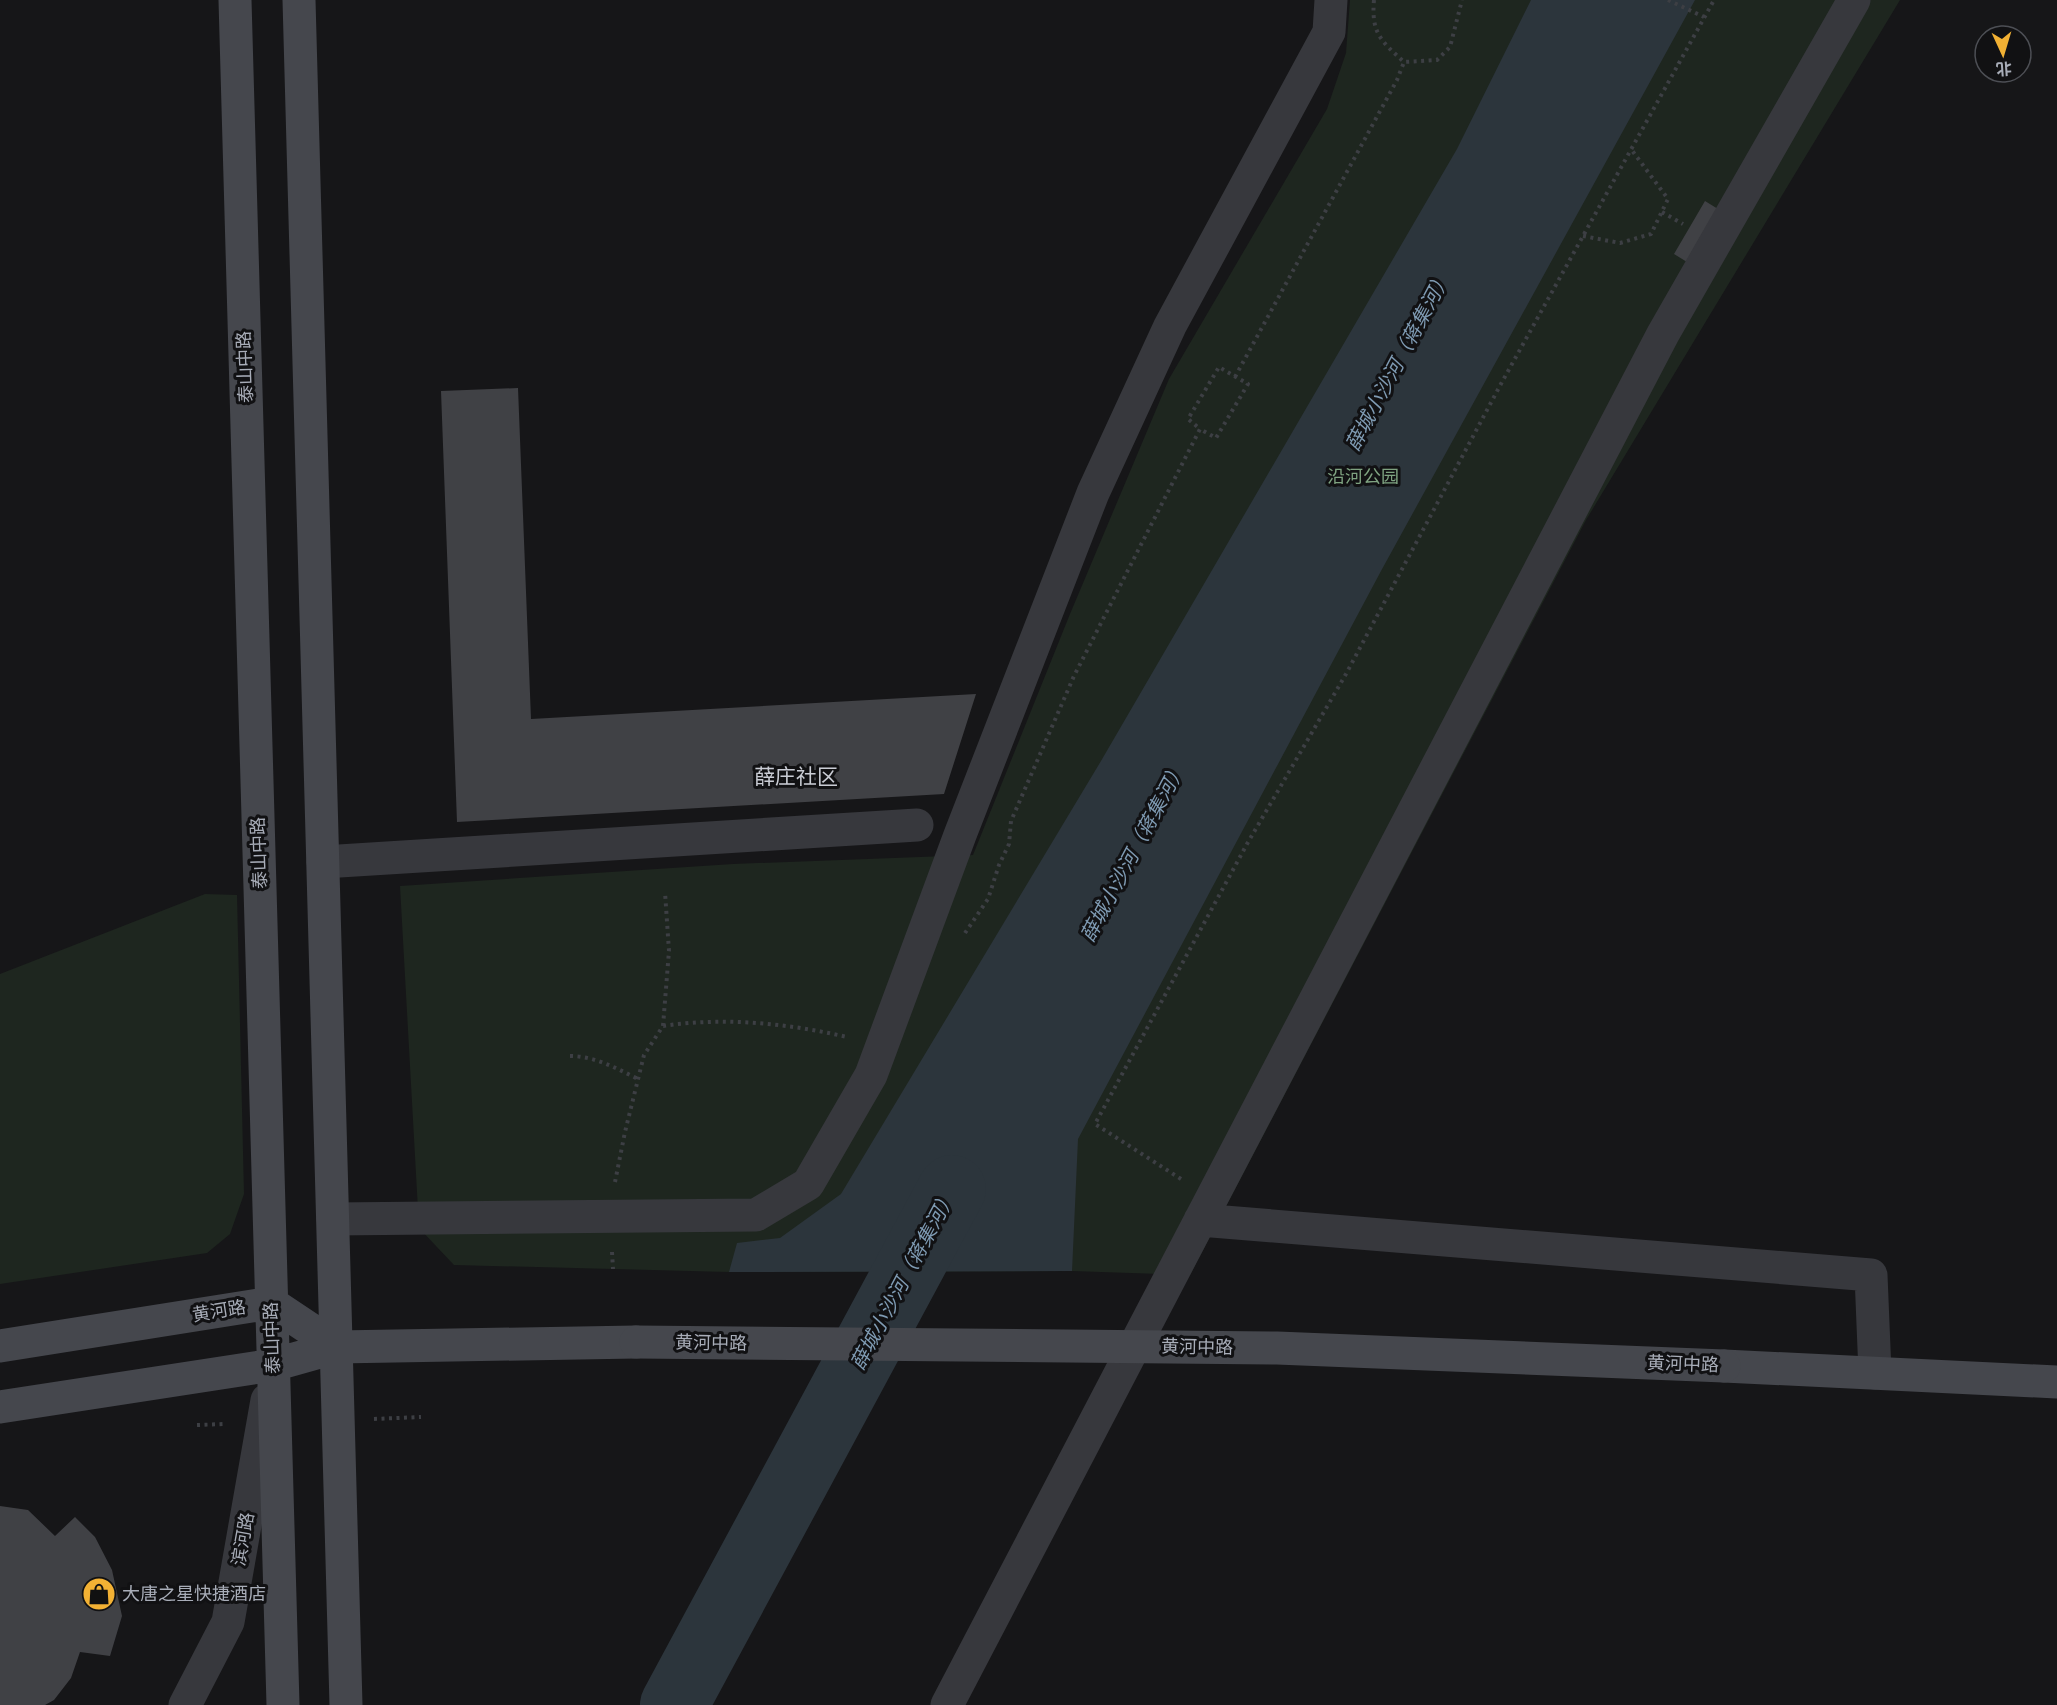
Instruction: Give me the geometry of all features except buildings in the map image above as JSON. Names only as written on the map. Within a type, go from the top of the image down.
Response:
[{"type":"main road","name":"泰山中路","points":[[235,0],[282,1705]]},
{"type":"main road","points":[[299,0],[346,1705]]},
{"type":"main road","name":"黄河路","points":[[0,1346],[271,1303],[336,1347]]},
{"type":"main road","name":"黄河中路","points":[[336,1347],[636,1342],[1277,1348],[2057,1382]]},
{"type":"main road","points":[[0,1407],[273,1365],[336,1347]]},
{"type":"street","points":[[333,1219],[756,1215],[808,1184],[871,1075],[960,835],[1093,493],[1170,326],[1329,32],[1331,0]]},
{"type":"street","points":[[947,1705],[1663,334],[1854,0]]},
{"type":"street","points":[[323,861],[917,825]]},
{"type":"street","points":[[1200,1220],[1871,1275],[1875,1373]]},
{"type":"street","name":"滨河路","points":[[185,1705],[228,1622],[273,1365]]},
{"type":"path","points":[[1374,0],[1375,28],[1386,46],[1404,62],[1437,60],[1450,47],[1462,0]]},
{"type":"path","points":[[1668,0],[1704,17]]},
{"type":"path","points":[[1200,1220],[1184,1180],[1095,1124],[1247,844],[1346,674],[1502,382],[1714,0]]},
{"type":"path","points":[[1234,377],[1397,80],[1404,62]]},
{"type":"path","points":[[1583,236],[1620,243],[1651,234],[1668,199],[1631,149]]},
{"type":"path","points":[[1662,212],[1689,228]]},
{"type":"path","points":[[1219,367],[1248,384],[1216,438],[1200,429],[1188,419],[1219,367]]},
{"type":"path","points":[[964,933],[988,899],[1009,844],[1011,821],[1074,676],[1200,429]]},
{"type":"path","points":[[610,1216],[625,1132],[644,1055],[663,1026],[669,951],[665,892]]},
{"type":"path","points":[[663,1026],[695,1022],[804,1027],[853,1038],[880,1050]]},
{"type":"path","points":[[570,1056],[583,1056],[638,1078]]},
{"type":"green space","name":"沿河公园","points":[[1350,0],[1900,0],[1586,520],[1190,1275],[1072,1271],[729,1272],[454,1265],[419,1228],[400,886],[733,864],[973,855],[1070,614],[1169,379],[1327,109],[1346,53]]},
{"type":"green space","points":[[205,894],[237,895],[244,1194],[230,1234],[207,1253],[0,1284],[0,974]]},
{"type":"water","points":[[1531,0],[1695,0],[1381,571],[1078,1139],[1072,1271],[729,1272],[737,1243],[780,1238],[841,1194],[1101,761],[1457,149]]},
{"type":"waterway","name":"薛城小沙河（蒋集河）","points":[[674,1705],[952,1189]]},
{"type":"place","name":"大唐之星快捷酒店","points":[[99,1594]]},
{"type":"district","name":"薛庄社区","points":[[796,777]]}]
